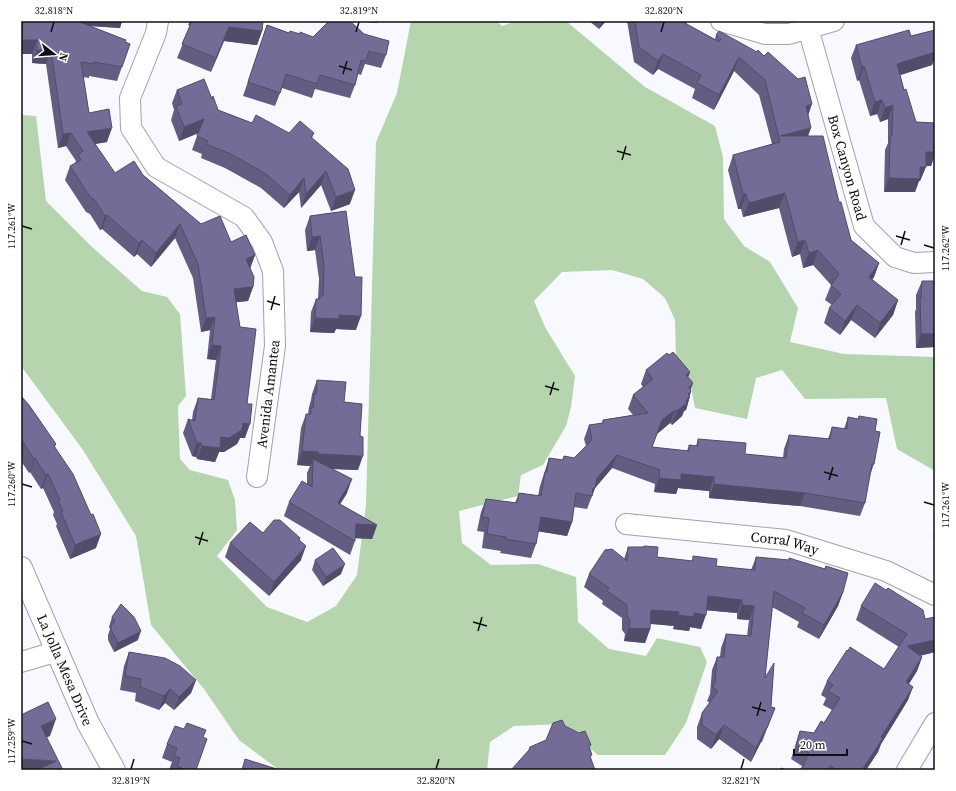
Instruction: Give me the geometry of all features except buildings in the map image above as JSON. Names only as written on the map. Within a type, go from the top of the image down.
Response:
[{"type":"street","name":"Avenida Amantea","points":[[158,21],[156,33],[130,98],[131,128],[156,166],[244,217],[262,242],[273,271],[275,346],[257,477]]},
{"type":"street","points":[[721,21],[765,34],[789,34],[834,21]]},
{"type":"street","name":"Box Canyon Road","points":[[808,28],[864,226],[895,257],[914,263],[935,262]]},
{"type":"street","name":"Corral Way","points":[[626,524],[786,540],[886,571],[935,595]]},
{"type":"street","name":"La Jolla Mesa Drive","points":[[21,568],[88,723],[114,770]]},
{"type":"street","points":[[21,662],[58,651]]},
{"type":"street","points":[[907,770],[935,722]]},
{"type":"green space","points":[[411,21],[497,21],[502,26],[516,21],[566,21],[645,87],[715,126],[723,157],[724,219],[744,246],[770,262],[798,308],[790,342],[844,354],[935,357],[935,471],[897,449],[886,398],[805,399],[782,370],[756,378],[747,419],[695,408],[688,372],[676,358],[675,320],[665,298],[643,279],[612,270],[562,272],[534,301],[545,327],[575,376],[571,407],[566,426],[543,465],[521,475],[518,496],[459,511],[462,543],[491,565],[538,564],[576,577],[578,622],[609,649],[646,656],[657,638],[700,647],[707,662],[686,723],[665,755],[598,755],[562,724],[514,726],[490,742],[487,770],[279,770],[239,740],[204,689],[151,625],[136,536],[83,450],[21,366],[21,115],[36,116],[46,201],[92,247],[142,291],[167,297],[180,314],[186,396],[178,406],[180,459],[190,470],[228,480],[235,500],[237,530],[217,556],[267,607],[307,622],[336,606],[357,575],[366,505],[376,142],[397,93]]}]
